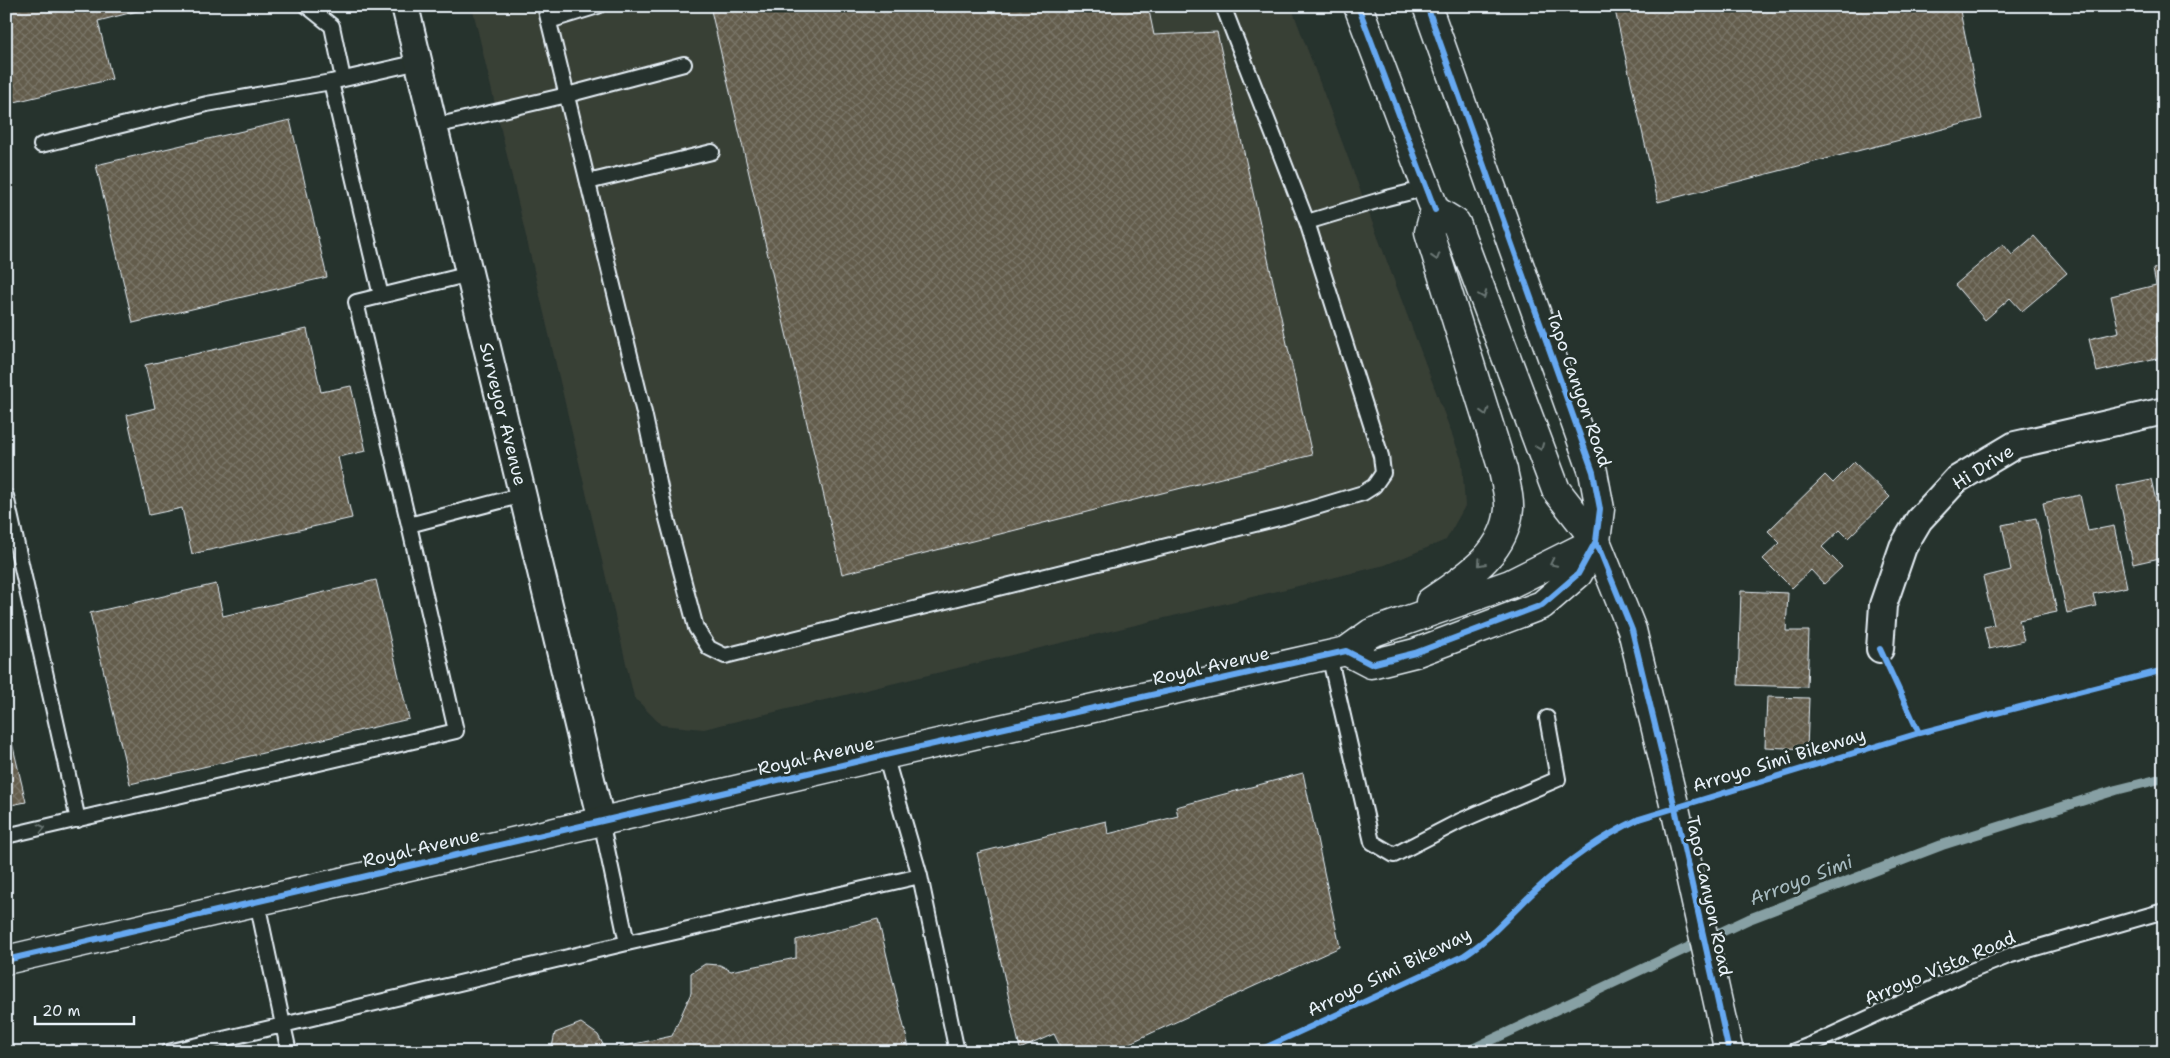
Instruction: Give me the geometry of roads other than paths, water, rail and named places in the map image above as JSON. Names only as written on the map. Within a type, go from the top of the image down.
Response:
[{"type":"main road","points":[[1358,6],[1431,199],[1428,232],[1503,470],[1509,508],[1502,536],[1480,566],[1406,620]]},
{"type":"main road","name":"Tapo Canyon Road","points":[[1427,6],[1593,472],[1600,509],[1596,541]]},
{"type":"main road","name":"Tapo Canyon Road","points":[[1431,199],[1456,223],[1556,490],[1596,541],[1632,630],[1681,836],[1727,1043]]},
{"type":"main road","points":[[1337,653],[1371,664],[1415,653],[1542,605],[1578,574],[1596,541]]},
{"type":"main road","name":"Royal Avenue","points":[[6,960],[885,755],[1337,653],[1371,633],[1510,584],[1596,541]]},
{"type":"street","name":"Surveyor Avenue","points":[[405,6],[602,821]]},
{"type":"street","name":"Hi Drive","points":[[1880,649],[1883,605],[1903,547],[1919,520],[1956,480],[2014,445],[2164,411]]},
{"type":"lane","points":[[307,6],[332,26],[337,80],[382,296]]},
{"type":"lane","points":[[546,6],[665,511],[696,628],[709,648],[725,656],[1283,517],[1363,493],[1374,486],[1383,474],[1381,456],[1307,222],[1224,6]]},
{"type":"lane","points":[[549,21],[598,6]]},
{"type":"lane","points":[[41,145],[207,104],[337,80],[419,62]]},
{"type":"lane","points":[[435,126],[567,95],[684,64]]},
{"type":"lane","points":[[588,182],[712,152]]},
{"type":"lane","points":[[1307,222],[1387,198],[1431,199]]},
{"type":"lane","points":[[6,836],[456,731],[356,302],[470,274]]},
{"type":"lane","points":[[409,525],[523,495]]},
{"type":"lane","points":[[6,496],[78,820]]},
{"type":"lane","points":[[1337,653],[1372,842],[1394,855],[1460,821],[1558,779],[1547,718]]},
{"type":"lane","points":[[885,755],[920,876],[957,1052]]},
{"type":"lane","points":[[602,821],[627,943]]},
{"type":"lane","points":[[168,1052],[627,943],[920,876]]},
{"type":"lane","points":[[257,902],[289,1052]]},
{"type":"lane","name":"Arroyo Vista Road","points":[[1792,1052],[1966,973],[2011,956],[2164,911]]},
{"type":"waterway","name":"Arroyo Simi","points":[[1466,1052],[1749,919],[1942,845],[2116,790],[2164,778]]}]
